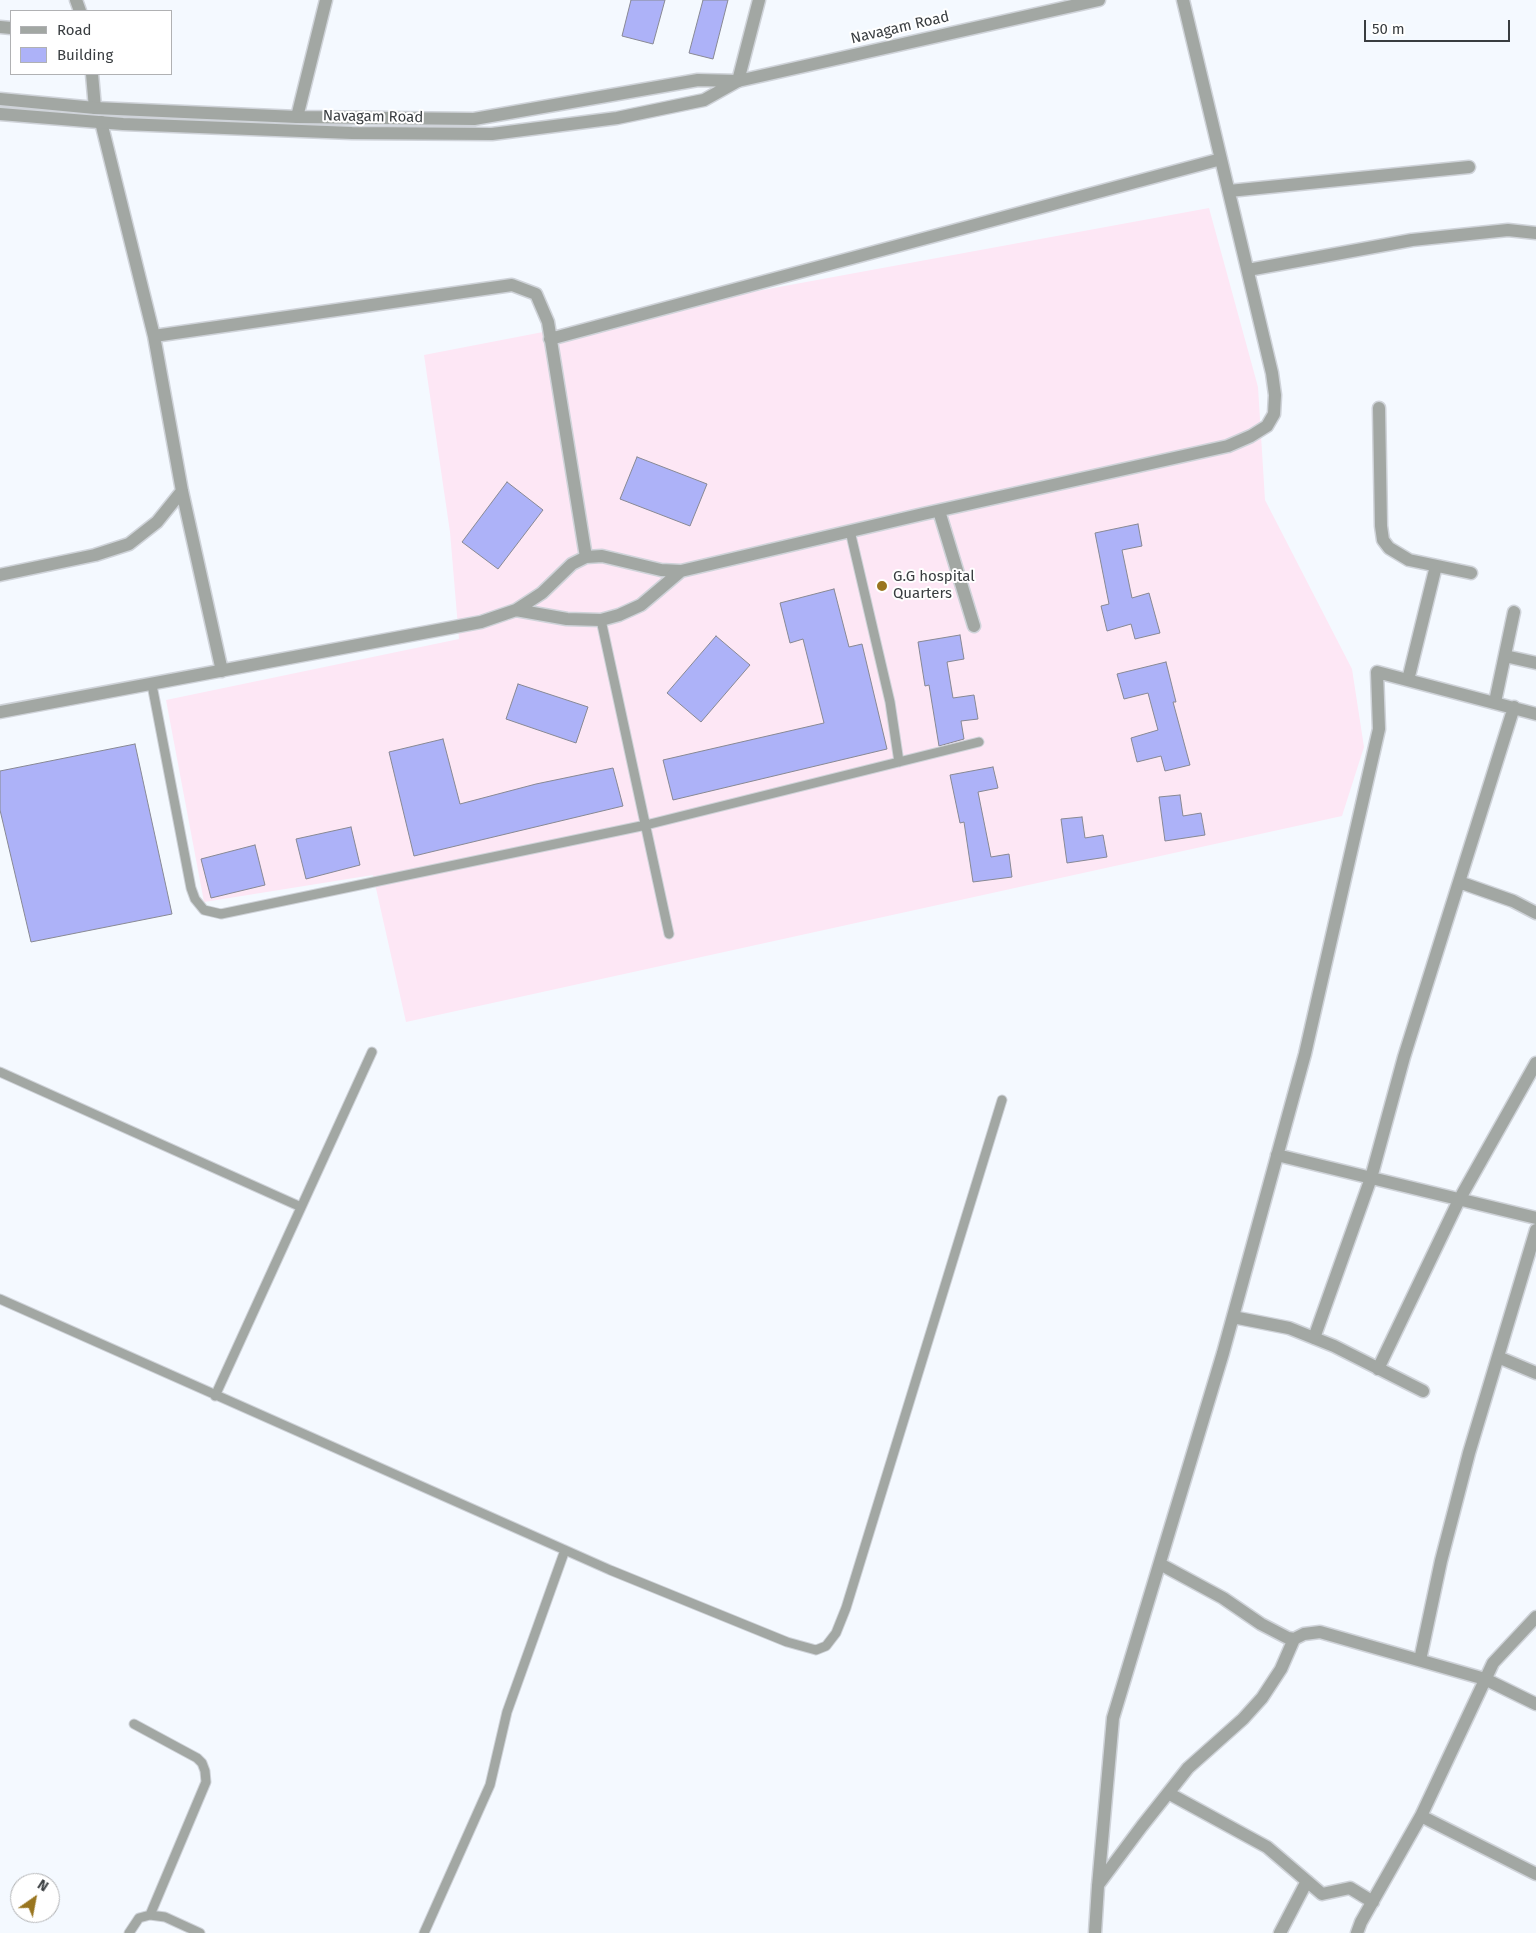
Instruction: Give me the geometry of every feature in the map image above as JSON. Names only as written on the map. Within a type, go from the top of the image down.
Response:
[{"type":"street","points":[[297,117],[326,0]]},
{"type":"street","points":[[738,81],[760,0]]},
{"type":"street","name":"Navagam Road","points":[[0,99],[95,108],[297,117],[474,119],[698,80],[738,81],[1099,0]]},
{"type":"street","points":[[0,712],[481,622],[516,610],[542,593],[572,564],[586,557],[602,556],[661,570],[681,571],[1228,446],[1251,436],[1267,426],[1274,414],[1275,395],[1272,373],[1183,0]]},
{"type":"street","points":[[92,75],[95,108]]},
{"type":"street","name":"Navagam Road","points":[[0,114],[101,122],[352,133],[492,134],[617,118],[704,100],[738,81]]},
{"type":"street","points":[[101,122],[154,336],[182,491],[222,671]]},
{"type":"street","points":[[550,338],[1221,160]]},
{"type":"street","points":[[1229,191],[1469,167]]},
{"type":"street","points":[[1248,270],[1412,240],[1508,230],[1536,233]]},
{"type":"street","points":[[154,336],[512,285],[536,294],[548,322],[586,557]]},
{"type":"street","points":[[1378,408],[1383,540],[1389,548],[1410,560],[1471,574]]},
{"type":"street","points":[[0,575],[95,555],[129,544],[157,522],[182,491]]},
{"type":"street","points":[[939,511],[974,626]]},
{"type":"street","points":[[1408,680],[1436,566]]},
{"type":"street","points":[[516,610],[566,619],[601,620],[619,615],[641,605],[681,571]]},
{"type":"street","points":[[1495,702],[1514,612]]},
{"type":"street","points":[[1505,656],[1536,662]]},
{"type":"street","points":[[1095,1933],[1113,1718],[1232,1317],[1305,1054],[1379,729],[1377,672],[1536,714]]},
{"type":"street","points":[[1314,1338],[1371,1178],[1404,1057],[1514,707]]},
{"type":"street","points":[[1459,882],[1513,901],[1536,912]]},
{"type":"street","points":[[1378,1368],[1459,1200],[1536,1063]]},
{"type":"street","points":[[1277,1155],[1536,1218]]},
{"type":"street","points":[[1420,1660],[1441,1561],[1469,1453],[1536,1230]]},
{"type":"street","points":[[1232,1317],[1289,1328],[1334,1346],[1422,1392]]},
{"type":"street","points":[[1498,1357],[1536,1373]]},
{"type":"street","points":[[1160,1564],[1223,1598],[1276,1633],[1294,1639]]},
{"type":"street","points":[[1357,1933],[1421,1816],[1493,1663],[1536,1617]]},
{"type":"street","points":[[1098,1886],[1188,1768],[1243,1720],[1262,1698],[1281,1669],[1294,1639],[1304,1634],[1320,1632],[1485,1679],[1536,1704]]},
{"type":"street","points":[[1168,1793],[1267,1847],[1322,1894],[1350,1888],[1373,1902]]},
{"type":"street","points":[[1421,1816],[1536,1874]]},
{"type":"street","points":[[1280,1933],[1307,1881]]},
{"type":"lane","points":[[850,531],[890,702],[899,762]]},
{"type":"lane","points":[[601,620],[669,934]]},
{"type":"lane","points":[[152,685],[191,888],[195,899],[204,910],[221,914],[646,825],[979,742]]},
{"type":"lane","points":[[215,1396],[372,1052]]},
{"type":"lane","points":[[0,1072],[301,1207]]},
{"type":"lane","points":[[0,1299],[565,1550],[786,1642],[816,1650],[826,1646],[836,1634],[846,1608],[1002,1100]]},
{"type":"lane","points":[[424,1933],[490,1785],[507,1712],[565,1550]]},
{"type":"lane","points":[[134,1724],[197,1758],[202,1763],[206,1782],[150,1915]]},
{"type":"lane","points":[[129,1933],[139,1918],[150,1915],[165,1917],[200,1933]]},
{"type":"shaded area","name":"G.G hospital Quarters","points":[[1209,208],[1258,387],[1265,500],[1352,669],[1364,747],[1342,816],[406,1022],[373,875],[204,902],[166,700],[459,639],[450,532],[424,355],[719,298]]},
{"type":"building","points":[[631,0],[665,0],[653,44],[622,36]]},
{"type":"building","points":[[703,0],[728,0],[713,59],[689,53]]},
{"type":"building","points":[[637,457],[707,484],[690,526],[620,499]]},
{"type":"building","points":[[507,482],[543,510],[498,569],[462,542]]},
{"type":"building","points":[[1138,524],[1142,546],[1122,550],[1132,598],[1149,593],[1160,633],[1135,639],[1131,624],[1107,631],[1101,606],[1109,604],[1095,533]]},
{"type":"building","points":[[834,589],[849,647],[862,644],[887,749],[673,800],[663,760],[824,723],[803,639],[790,643],[780,603]]},
{"type":"building","points":[[960,635],[964,659],[947,662],[953,698],[974,695],[978,719],[961,721],[964,739],[939,746],[929,685],[925,686],[918,642]]},
{"type":"building","points":[[716,636],[750,665],[701,722],[667,693]]},
{"type":"building","points":[[1166,662],[1176,702],[1173,702],[1190,765],[1165,771],[1161,756],[1137,762],[1131,738],[1158,730],[1148,693],[1124,699],[1117,674]]},
{"type":"building","points":[[518,684],[588,707],[576,743],[506,719]]},
{"type":"building","points":[[443,739],[460,804],[536,784],[613,768],[623,806],[414,856],[389,752]]},
{"type":"building","points":[[135,744],[172,914],[31,942],[0,810],[0,771]]},
{"type":"building","points":[[993,767],[998,788],[978,792],[991,857],[1009,854],[1012,877],[973,882],[964,822],[960,823],[950,775]]},
{"type":"building","points":[[1180,795],[1183,816],[1201,813],[1205,835],[1165,841],[1159,797]]},
{"type":"building","points":[[1082,817],[1085,838],[1103,835],[1107,857],[1067,863],[1061,819]]},
{"type":"building","points":[[351,827],[360,865],[306,879],[296,839]]},
{"type":"building","points":[[255,845],[265,885],[211,898],[201,859]]},
{"type":"place","name":"G.G hospital Quarters","points":[[882,586]]}]
